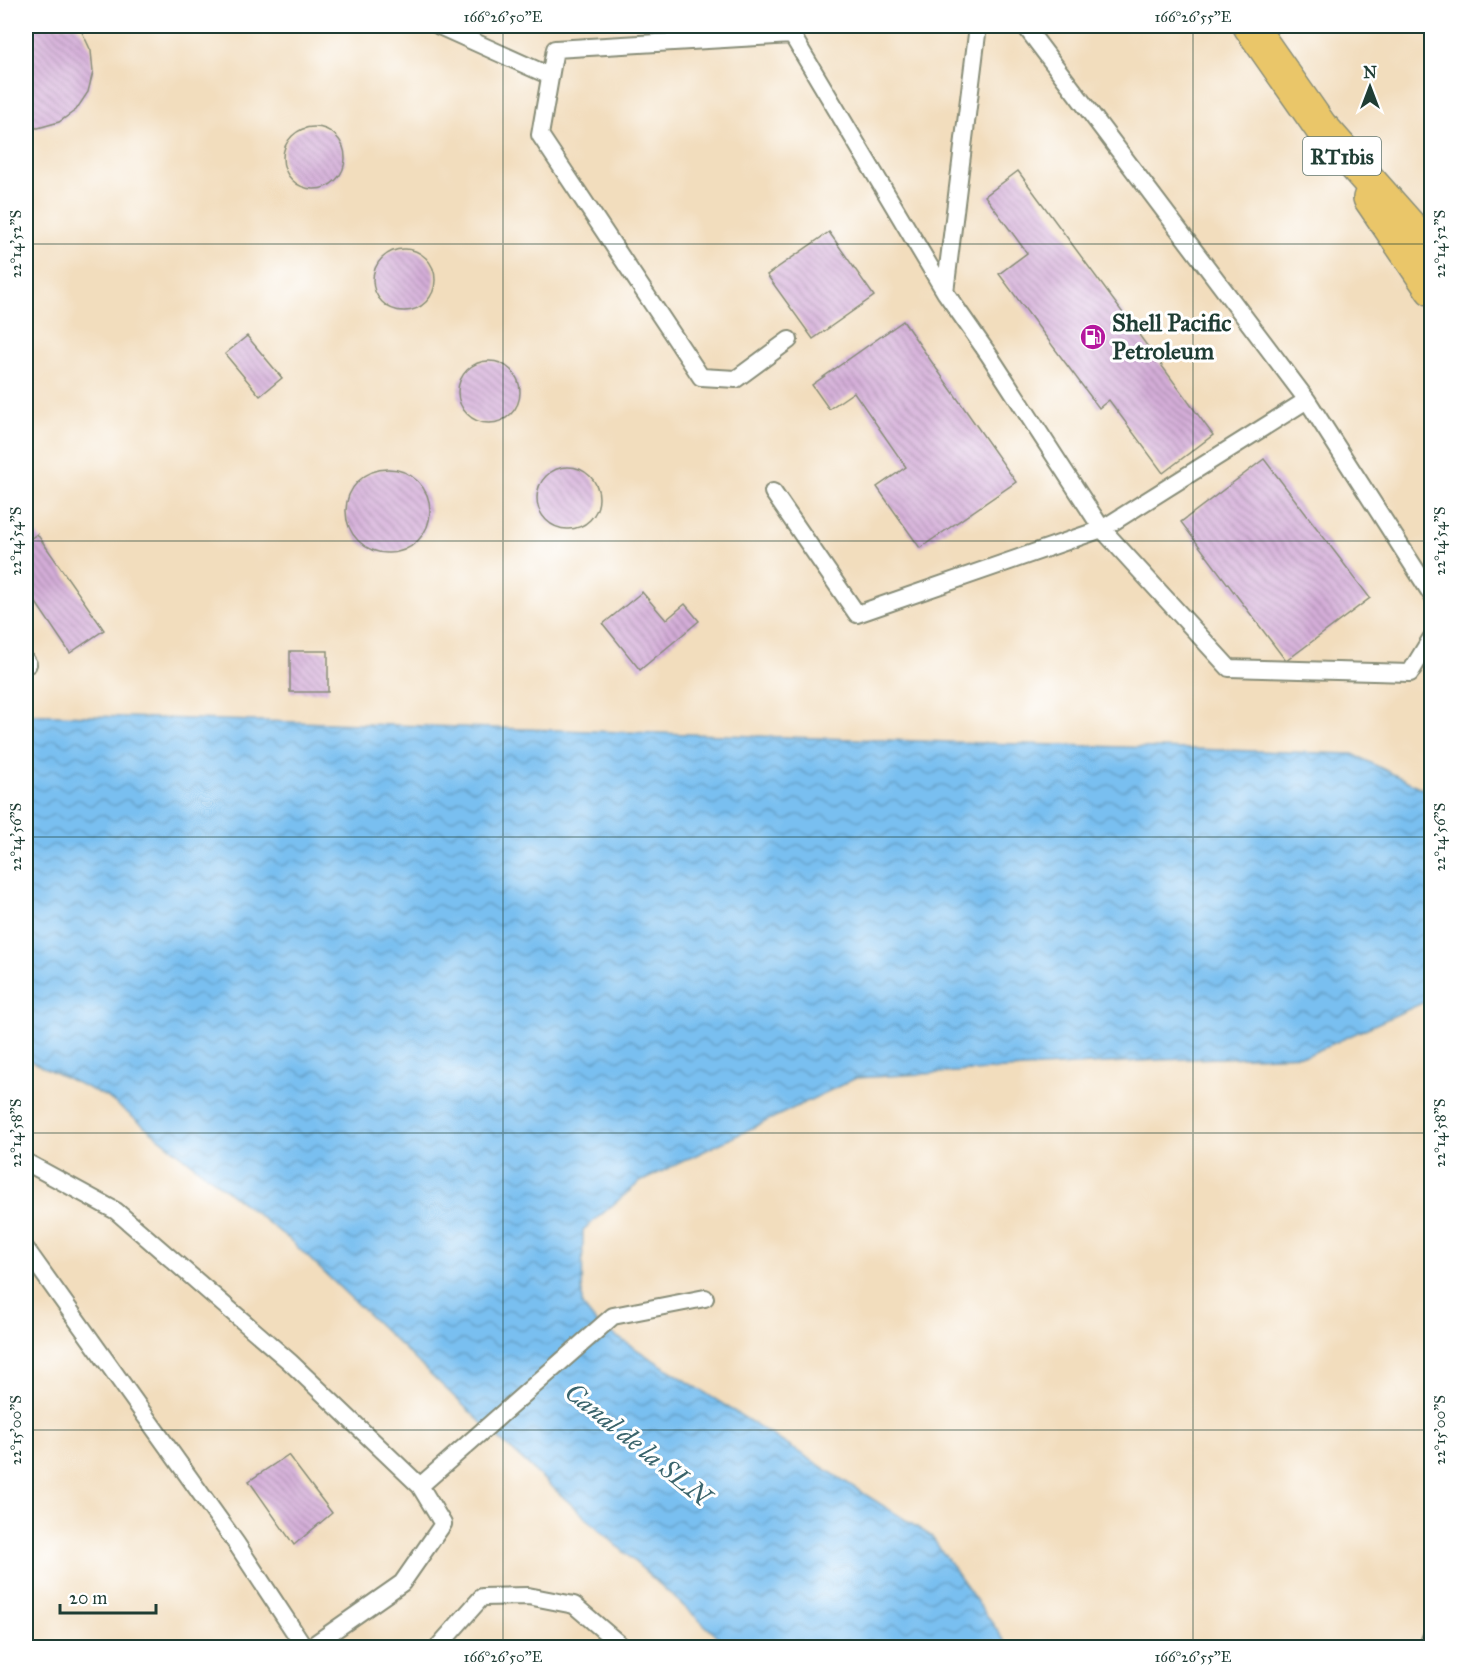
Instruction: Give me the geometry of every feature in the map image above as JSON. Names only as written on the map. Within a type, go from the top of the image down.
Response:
[{"type":"main road","name":"RT1bis","points":[[1250,26],[1325,131],[1431,289]]},
{"type":"main road","points":[[1325,131],[1431,252]]},
{"type":"lane","points":[[439,26],[550,76]]},
{"type":"lane","points":[[945,292],[978,26]]},
{"type":"lane","points":[[1025,26],[1307,400],[1431,595]]},
{"type":"lane","points":[[789,340],[736,379],[701,377],[540,135],[555,49],[792,35],[945,292],[989,355],[1102,529],[1229,669],[1410,673],[1431,637]]},
{"type":"lane","points":[[773,492],[857,614],[1102,529],[1307,400]]},
{"type":"lane","points":[[26,1162],[116,1211],[290,1362],[420,1486],[443,1524],[402,1583],[307,1647],[236,1543],[26,1249]]},
{"type":"lane","points":[[420,1486],[613,1316],[705,1298]]},
{"type":"lane","points":[[437,1647],[482,1597],[528,1596],[574,1605],[624,1647]]},
{"type":"lane","points":[[1426,1647],[1431,1635]]},
{"type":"water","name":"Canal de la SLN","points":[[26,714],[1353,754],[1431,793],[1431,999],[1308,1055],[1159,1060],[856,1078],[640,1182],[583,1230],[582,1305],[598,1325],[931,1536],[1009,1647],[729,1647],[487,1428],[290,1240],[107,1097],[26,1059]]},
{"type":"building","points":[[26,26],[76,26],[82,32],[91,51],[93,72],[88,92],[76,110],[59,122],[38,128],[26,127]]},
{"type":"building","points":[[308,127],[320,127],[336,136],[343,146],[345,158],[343,170],[336,180],[320,189],[308,189],[297,184],[288,175],[283,164],[283,152],[288,141],[297,132]]},
{"type":"building","name":"Shell Pacific Petroleum","points":[[1018,171],[1213,435],[1163,473],[1109,400],[1099,408],[999,274],[1027,253],[985,196]]},
{"type":"building","points":[[829,232],[874,296],[813,339],[767,275]]},
{"type":"building","points":[[398,249],[410,249],[426,258],[433,268],[435,280],[433,292],[426,302],[410,311],[398,311],[387,306],[378,297],[373,286],[373,274],[378,263],[387,254]]},
{"type":"building","points":[[903,321],[1016,482],[920,548],[877,487],[906,467],[854,392],[829,409],[812,385]]},
{"type":"building","points":[[247,336],[282,378],[260,396],[225,354]]},
{"type":"building","points":[[483,361],[495,361],[511,370],[518,380],[520,392],[518,404],[511,414],[495,423],[483,423],[472,418],[463,409],[458,398],[458,386],[463,375],[472,366]]},
{"type":"building","points":[[1264,459],[1370,598],[1286,661],[1181,522]]},
{"type":"building","points":[[562,467],[574,467],[590,476],[597,486],[599,498],[597,510],[590,520],[574,529],[562,529],[551,524],[542,515],[537,504],[537,492],[542,481],[551,472]]},
{"type":"building","points":[[388,469],[404,472],[418,481],[427,495],[430,511],[427,527],[418,541],[404,550],[388,553],[372,550],[358,541],[349,527],[346,511],[349,495],[358,481],[372,472]]},
{"type":"building","points":[[37,534],[104,630],[70,653],[26,588],[26,542]]},
{"type":"building","points":[[642,592],[666,620],[685,604],[699,621],[640,670],[603,624]]},
{"type":"building","points":[[290,651],[328,651],[328,692],[290,692]]},
{"type":"building","points":[[288,1455],[332,1513],[294,1545],[249,1481]]},
{"type":"place","name":"Shell Pacific Petroleum","points":[[1093,337]]}]
